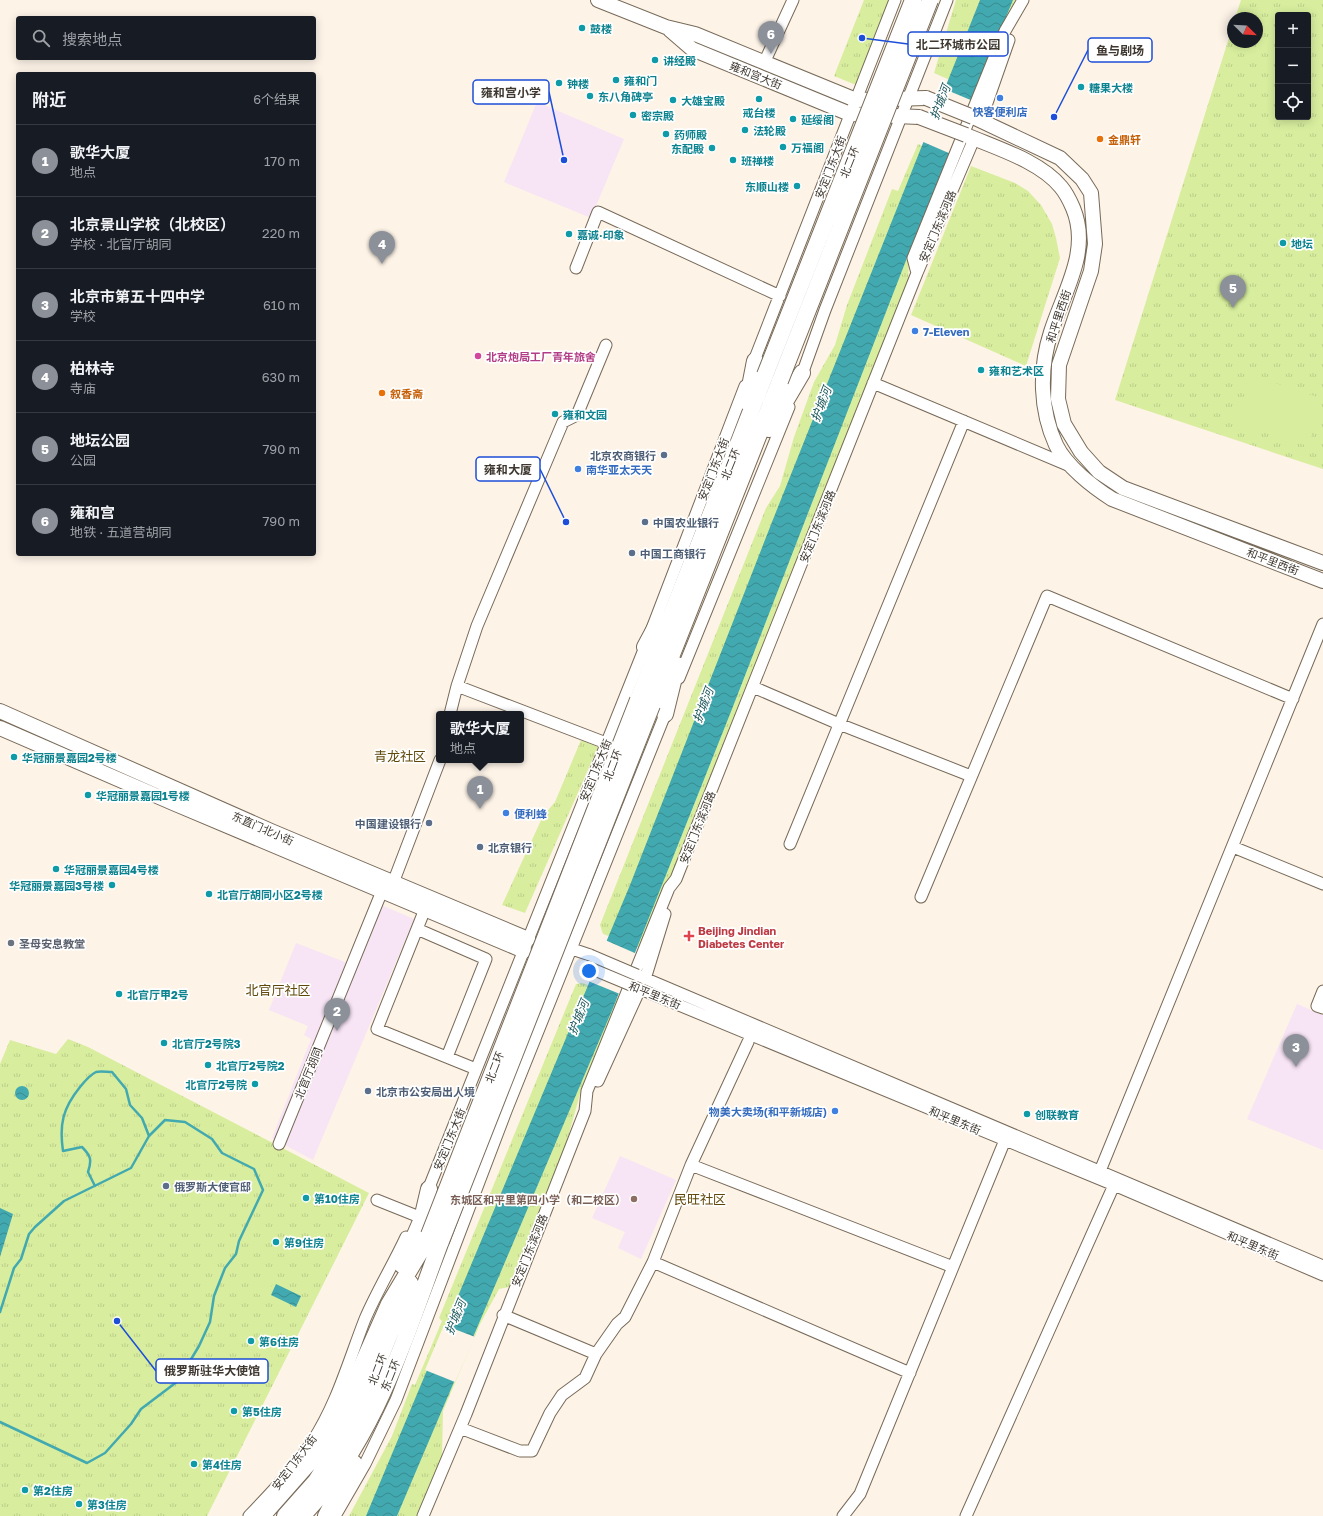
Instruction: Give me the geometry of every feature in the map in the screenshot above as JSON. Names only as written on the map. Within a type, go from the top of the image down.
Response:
[{"type":"highway","name":"北二环","points":[[652,706],[690,565],[913,0]]},
{"type":"highway","name":"北二环","points":[[285,1516],[316,1481],[356,1418],[652,706],[930,0]]},
{"type":"highway","points":[[739,442],[755,361]]},
{"type":"highway","points":[[746,468],[802,373]]},
{"type":"highway","points":[[645,646],[690,565]]},
{"type":"highway","points":[[361,1368],[376,1318],[408,1252],[422,1219],[428,1189]]},
{"type":"highway","points":[[262,1516],[315,1456],[336,1424],[349,1399],[389,1304],[431,1240]]},
{"type":"highway","name":"东二环","points":[[302,1516],[316,1501],[344,1465],[386,1386],[431,1240]]},
{"type":"highway","points":[[326,1516],[356,1459],[386,1386]]},
{"type":"highway","points":[[312,1516],[344,1465]]},
{"type":"main road","name":"雍和宫大街","points":[[598,0],[666,27],[695,34],[856,100]]},
{"type":"main road","name":"雍和宫大街","points":[[666,27],[692,49],[850,114]]},
{"type":"main road","points":[[856,100],[909,98]]},
{"type":"main road","name":"和平里西街","points":[[909,98],[926,98],[977,118],[1060,158],[1082,179],[1091,193],[1095,244],[1091,271],[1059,365],[1058,399],[1064,424],[1081,452],[1099,472],[1123,488],[1323,563]]},
{"type":"main road","name":"和平里西街","points":[[850,114],[919,117],[1010,153],[1046,173],[1062,187],[1077,218],[1080,234],[1078,258],[1050,334],[1042,374],[1045,411],[1057,446],[1091,486],[1112,499],[1323,581]]},
{"type":"main road","name":"东直门北小街","points":[[0,711],[268,837]]},
{"type":"main road","name":"东直门北小街","points":[[0,728],[268,837],[526,945]]},
{"type":"main road","name":"东直门北小街","points":[[388,887],[425,909],[526,945]]},
{"type":"street","points":[[764,63],[793,0]]},
{"type":"street","name":"安定门东大街","points":[[249,1516],[280,1483],[312,1442],[339,1390],[366,1318],[383,1280],[417,1216],[645,646],[895,0]]},
{"type":"street","points":[[335,1516],[368,1457],[396,1400],[506,1111],[631,800],[652,706],[802,373],[947,0]]},
{"type":"street","points":[[917,273],[913,258],[1005,31],[1023,0]]},
{"type":"street","points":[[977,118],[1010,39],[1029,0]]},
{"type":"street","name":"安定门东滨河路","points":[[423,1516],[460,1428],[503,1315],[585,1111],[587,1091],[669,888],[676,879],[970,137]]},
{"type":"street","points":[[576,268],[598,212],[780,296]]},
{"type":"street","points":[[774,310],[818,329]]},
{"type":"street","points":[[451,711],[457,686],[477,626],[562,422],[577,415],[606,345]]},
{"type":"street","points":[[873,383],[1074,467]]},
{"type":"street","points":[[790,844],[964,421]]},
{"type":"street","points":[[921,897],[1048,596],[1293,699]]},
{"type":"street","points":[[966,1516],[1114,1185],[1100,1171],[1323,624]]},
{"type":"street","points":[[457,686],[522,711]]},
{"type":"street","points":[[753,687],[839,724],[971,776]]},
{"type":"street","points":[[524,712],[606,743]]},
{"type":"street","name":"北官厅胡同","points":[[279,1144],[439,763]]},
{"type":"street","points":[[590,784],[631,800]]},
{"type":"street","points":[[1232,847],[1323,884]]},
{"type":"street","points":[[552,879],[593,896]]},
{"type":"street","points":[[585,1111],[639,982],[676,879]]},
{"type":"street","points":[[425,909],[377,1030],[476,1069]]},
{"type":"street","points":[[417,929],[486,960],[447,1057]]},
{"type":"street","points":[[526,945],[569,954]]},
{"type":"street","name":"和平里东街","points":[[569,954],[585,966],[639,982],[1100,1171],[1323,1266]]},
{"type":"street","name":"和平里东街","points":[[569,954],[590,955],[639,982],[1323,1275]]},
{"type":"street","points":[[517,968],[558,984]]},
{"type":"street","points":[[1323,991],[1317,1006],[1323,1008]]},
{"type":"street","points":[[460,1428],[520,1451],[532,1451],[550,1413],[562,1395],[585,1378],[596,1354],[617,1324],[625,1317],[653,1262],[691,1165],[748,1042]]},
{"type":"street","points":[[467,1093],[506,1111]]},
{"type":"street","points":[[844,1516],[860,1494],[1005,1140]]},
{"type":"street","points":[[691,1165],[953,1267]]},
{"type":"street","points":[[377,1200],[417,1216]]},
{"type":"street","points":[[653,1262],[910,1373]]},
{"type":"street","points":[[503,1315],[596,1354]]},
{"type":"shaded area","points":[[537,102],[624,139],[591,218],[504,182]]},
{"type":"shaded area","points":[[381,905],[414,919],[313,1160],[272,1138],[311,1039],[304,1035],[308,1026],[269,1010],[296,943],[355,966]]},
{"type":"shaded area","points":[[1297,1004],[1323,1015],[1323,1150],[1247,1119]]},
{"type":"shaded area","name":"东城区和平里第四小学（和二校区）","points":[[620,1156],[676,1180],[641,1259],[618,1248],[625,1232],[592,1218]]},
{"type":"green space","points":[[864,0],[890,0],[856,85],[834,76]]},
{"type":"green space","points":[[956,0],[1018,0],[977,92],[934,73]]},
{"type":"green space","points":[[1241,0],[1323,0],[1323,469],[1115,400],[1227,44],[1227,48],[1263,48],[1263,12],[1237,12]]},
{"type":"green space","points":[[918,144],[950,157],[909,260],[908,283],[692,826],[641,948],[603,934],[600,925],[766,508],[780,486],[794,437],[814,382],[835,345],[847,305],[892,189],[898,191]]},
{"type":"green space","points":[[971,166],[1015,183],[1028,191],[1041,205],[1052,224],[1056,238],[1060,258],[1026,366],[911,315]]},
{"type":"green space","points":[[1251,375],[1323,399],[1308,446],[1235,422]]},
{"type":"green space","points":[[581,740],[598,747],[525,913],[502,905],[543,816],[555,802]]},
{"type":"green space","points":[[583,983],[620,999],[580,1094],[567,1141],[509,1287],[499,1289],[480,1324],[443,1411],[442,1457],[417,1516],[349,1516],[392,1436],[412,1384],[415,1385],[442,1321],[439,1318],[576,984]]},
{"type":"green space","points":[[68,1039],[88,1047],[369,1193],[207,1516],[0,1516],[0,1064],[10,1040],[56,1054]]},
{"type":"green space","points":[[264,1277],[274,1281],[266,1298],[256,1293]]},
{"type":"water","name":"护城河","points":[[980,0],[1013,0],[912,245],[732,709],[613,1008],[397,1516],[366,1516],[630,885],[772,522]]},
{"type":"water","points":[[19,1086],[25,1086],[29,1090],[29,1096],[25,1100],[19,1100],[15,1096],[15,1090]]},
{"type":"water","points":[[0,1208],[13,1214],[0,1257]]},
{"type":"water","points":[[276,1284],[301,1296],[296,1307],[271,1295]]},
{"type":"pier","points":[[942,88],[973,101],[951,154],[921,141]]},
{"type":"pier","points":[[605,940],[637,954],[620,994],[588,981]]},
{"type":"pier","points":[[444,1325],[475,1337],[455,1382],[425,1370]]},
{"type":"waterway","points":[[95,1186],[88,1172],[90,1158],[87,1153],[82,1147],[63,1151],[62,1141],[62,1124],[66,1109],[74,1095],[89,1077],[96,1072],[112,1072],[126,1089],[130,1105],[142,1118],[149,1136]]},
{"type":"waterway","points":[[0,1312],[14,1268],[21,1259],[29,1234],[35,1227],[64,1201],[131,1168],[149,1136],[165,1120],[185,1122],[212,1139],[222,1153],[254,1169],[263,1190],[239,1241],[236,1254],[225,1268],[214,1296],[210,1322],[199,1346],[178,1381],[141,1409],[131,1424],[105,1453],[87,1463],[0,1422]]},
{"type":"place","name":"鼓楼","points":[[582,28]]},
{"type":"place","name":"北二环城市公园","points":[[862,38]]},
{"type":"place","name":"雍和宫","points":[[771,54]]},
{"type":"place","name":"讲经殿","points":[[655,60]]},
{"type":"place","name":"雍和门","points":[[616,80]]},
{"type":"place","name":"钟楼","points":[[559,83]]},
{"type":"place","name":"糖果大楼","points":[[1081,87]]},
{"type":"place","name":"东八角碑亭","points":[[590,96]]},
{"type":"place","name":"快客便利店","points":[[1000,98]]},
{"type":"place","name":"戒台楼","points":[[759,99]]},
{"type":"place","name":"大雄宝殿","points":[[673,100]]},
{"type":"place","name":"密宗殿","points":[[633,115]]},
{"type":"place","name":"鱼与剧场","points":[[1054,117]]},
{"type":"place","name":"延绥阁","points":[[793,119]]},
{"type":"place","name":"法轮殿","points":[[745,130]]},
{"type":"place","name":"药师殿","points":[[666,134]]},
{"type":"place","name":"金鼎轩","points":[[1100,139]]},
{"type":"place","name":"万福阁","points":[[783,147]]},
{"type":"place","name":"东配殿","points":[[712,148]]},
{"type":"place","name":"雍和宫小学","points":[[564,160]]},
{"type":"place","name":"班禅楼","points":[[733,160]]},
{"type":"place","name":"东顺山楼","points":[[797,186]]},
{"type":"place","name":"嘉诚·印象","points":[[569,234]]},
{"type":"place","name":"地坛","points":[[1283,243]]},
{"type":"place","name":"柏林寺","points":[[382,264]]},
{"type":"place","name":"地坛公园","points":[[1233,308]]},
{"type":"place","name":"7-Eleven","points":[[915,331]]},
{"type":"place","name":"北京炮局工厂青年旅舍","points":[[478,356]]},
{"type":"place","name":"雍和艺术区","points":[[981,370]]},
{"type":"place","name":"叙香斋","points":[[382,393]]},
{"type":"place","name":"雍和文园","points":[[555,414]]},
{"type":"place","name":"北京农商银行","points":[[664,455]]},
{"type":"place","name":"南华亚太天天","points":[[578,469]]},
{"type":"place","name":"雍和大厦","points":[[566,522]]},
{"type":"place","name":"中国农业银行","points":[[645,522]]},
{"type":"place","name":"中国工商银行","points":[[632,553]]},
{"type":"place","name":"华冠丽景嘉园2号楼","points":[[14,757]]},
{"type":"place","name":"华冠丽景嘉园1号楼","points":[[88,795]]},
{"type":"place","name":"歌华大厦","points":[[480,809]]},
{"type":"place","name":"便利蜂","points":[[506,813]]},
{"type":"place","name":"中国建设银行","points":[[429,823]]},
{"type":"place","name":"北京银行","points":[[480,847]]},
{"type":"place","name":"华冠丽景嘉园4号楼","points":[[56,869]]},
{"type":"place","name":"华冠丽景嘉园3号楼","points":[[112,885]]},
{"type":"place","name":"北官厅胡同小区2号楼","points":[[209,894]]},
{"type":"place","name":"Beijing Jindian Diabetes Center","points":[[689,936]]},
{"type":"place","name":"圣母安息教堂","points":[[11,943]]},
{"type":"place","name":"北官厅甲2号","points":[[119,994]]},
{"type":"place","name":"北京景山学校（北校区）","points":[[337,1031]]},
{"type":"place","name":"北官厅2号院3","points":[[164,1043]]},
{"type":"place","name":"北官厅2号院2","points":[[208,1065]]},
{"type":"place","name":"北京市第五十四中学","points":[[1296,1067]]},
{"type":"place","name":"北官厅2号院","points":[[255,1084]]},
{"type":"place","name":"北京市公安局出人境","points":[[368,1091]]},
{"type":"place","name":"物美大卖场(和平新城店)","points":[[835,1111]]},
{"type":"place","name":"创联教育","points":[[1027,1114]]},
{"type":"place","name":"俄罗斯大使官邸","points":[[166,1186]]},
{"type":"place","name":"第10住房","points":[[306,1198]]},
{"type":"place","name":"东城区和平里第四小学（和二校区）","points":[[634,1199]]},
{"type":"place","name":"第9住房","points":[[276,1242]]},
{"type":"place","name":"俄罗斯驻华大使馆","points":[[117,1321]]},
{"type":"place","name":"第6住房","points":[[251,1341]]},
{"type":"place","name":"第5住房","points":[[234,1411]]},
{"type":"place","name":"第4住房","points":[[194,1464]]},
{"type":"place","name":"第2住房","points":[[25,1490]]},
{"type":"place","name":"第3住房","points":[[79,1504]]},
{"type":"district","name":"青龙社区","points":[[400,756]]},
{"type":"district","name":"北官厅社区","points":[[278,990]]},
{"type":"district","name":"民旺社区","points":[[700,1199]]}]
